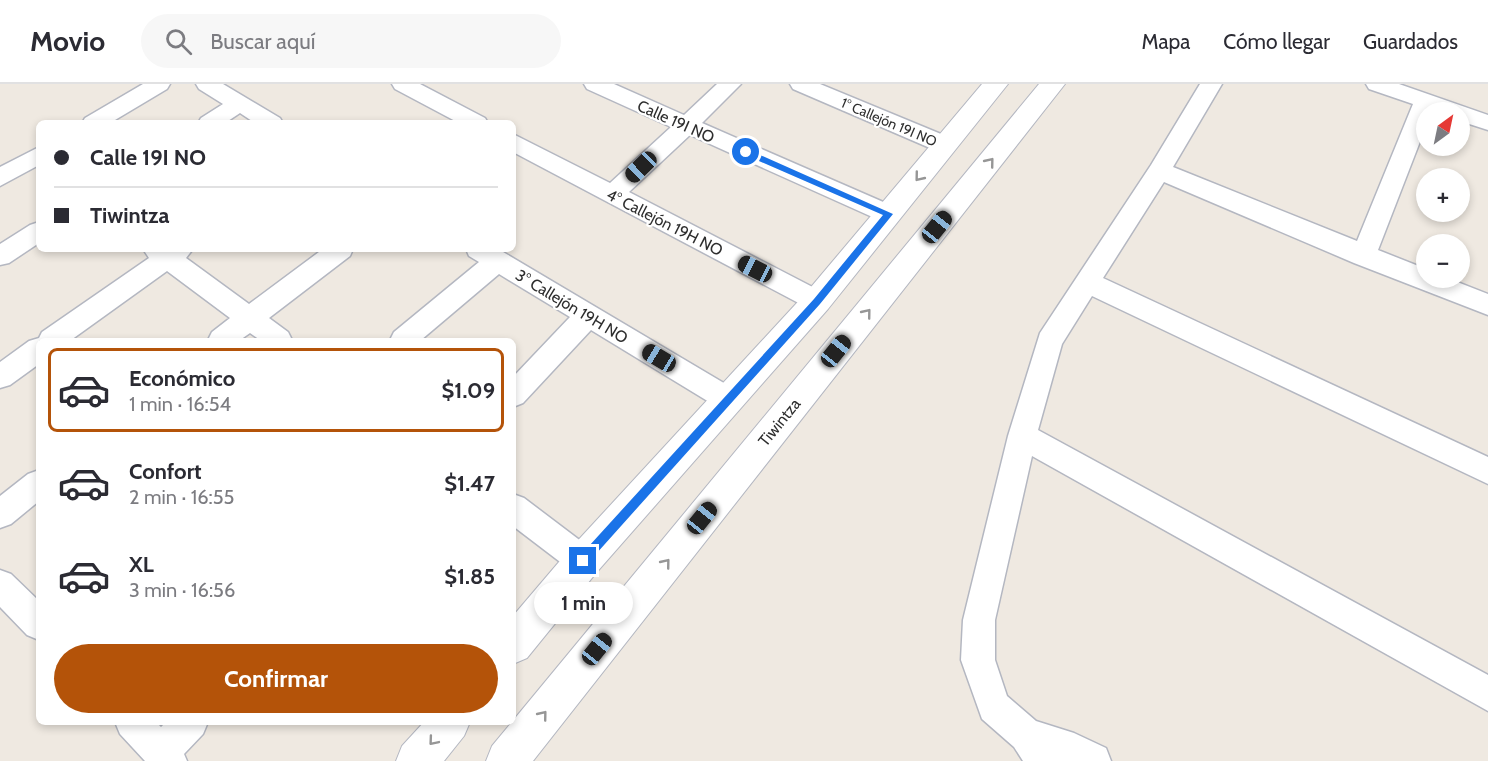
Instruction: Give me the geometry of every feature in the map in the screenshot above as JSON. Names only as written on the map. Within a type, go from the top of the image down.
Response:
[{"type":"street","points":[[98,120],[159,84]]},
{"type":"street","points":[[207,84],[267,120]]},
{"type":"street","points":[[403,84],[471,120]]},
{"type":"street","points":[[428,98],[447,84]]},
{"type":"street","name":"Calle 19I NO","points":[[595,84],[888,214]]},
{"type":"street","points":[[612,195],[730,84]]},
{"type":"street","name":"1° Callejón 19I NO","points":[[801,84],[945,145]]},
{"type":"street","points":[[516,641],[583,561],[817,301],[995,84]]},
{"type":"street","name":"Tiwintza","points":[[507,761],[1053,84]]},
{"type":"street","points":[[1093,761],[1074,751],[1035,748],[994,707],[978,660],[979,620],[1022,436],[1049,341],[1159,171],[1210,84]]},
{"type":"street","points":[[1377,84],[1425,102]]},
{"type":"street","points":[[213,120],[240,103]]},
{"type":"street","points":[[1470,117],[1488,123]]},
{"type":"street","points":[[1363,256],[1416,124]]},
{"type":"street","name":"4° Callejón 19H NO","points":[[516,144],[817,301]]},
{"type":"street","points":[[0,178],[36,159]]},
{"type":"street","points":[[1159,171],[1488,305]]},
{"type":"street","points":[[0,256],[36,233]]},
{"type":"street","points":[[54,338],[168,252],[276,338]]},
{"type":"street","points":[[224,338],[337,252]]},
{"type":"street","points":[[405,338],[487,255]]},
{"type":"street","name":"3° Callejón 19H NO","points":[[487,255],[729,400]]},
{"type":"street","points":[[1087,282],[1401,428],[1488,471]]},
{"type":"street","points":[[516,392],[588,316]]},
{"type":"street","points":[[778,345],[822,369]]},
{"type":"street","points":[[0,377],[36,351]]},
{"type":"street","points":[[1022,436],[1488,694]]},
{"type":"street","points":[[0,514],[36,485]]},
{"type":"street","points":[[516,510],[583,561]]},
{"type":"street","points":[[0,585],[36,621]]},
{"type":"street","points":[[135,725],[165,757],[189,725]]},
{"type":"street","points":[[417,761],[447,725]]},
{"type":"route","points":[[583,561],[817,301],[888,214],[746,152]]}]
